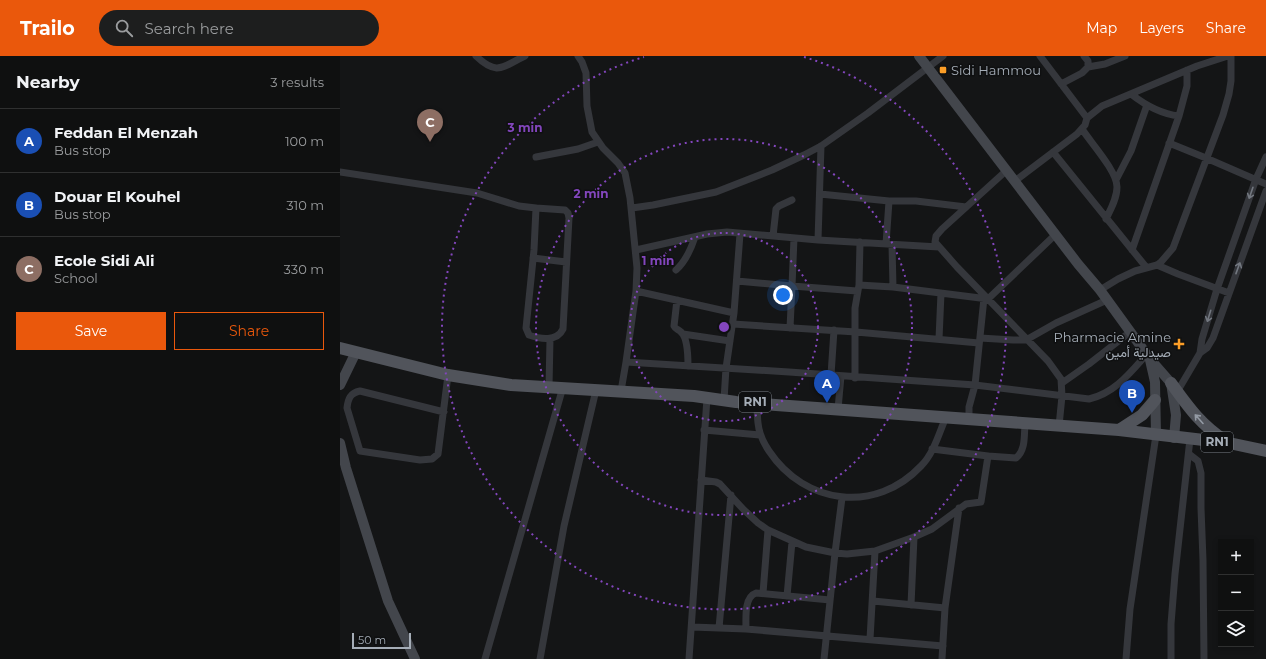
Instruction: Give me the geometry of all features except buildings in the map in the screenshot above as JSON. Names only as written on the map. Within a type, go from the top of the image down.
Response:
[{"type":"main road","points":[[919,56],[1100,290],[1148,356],[1204,426],[1229,443]]},
{"type":"main road","name":"RN1","points":[[340,348],[448,375],[511,384],[621,391],[946,418],[1119,430],[1174,438],[1229,443],[1266,451]]},
{"type":"main road","points":[[340,384],[356,352]]},
{"type":"main road","points":[[1148,356],[1155,382],[1156,435]]},
{"type":"main road","points":[[1174,387],[1176,415],[1174,438]]},
{"type":"main road","points":[[1119,430],[1142,415],[1155,400]]},
{"type":"main road","points":[[340,443],[348,475],[388,601],[415,659]]},
{"type":"street","points":[[476,56],[488,67],[495,68],[506,67],[524,56]]},
{"type":"street","points":[[578,56],[586,73],[588,118],[592,132],[598,142],[625,173],[632,208],[637,268],[636,291],[621,391]]},
{"type":"street","points":[[632,208],[716,192],[772,170],[821,146],[868,113],[943,56]]},
{"type":"street","points":[[1040,56],[1087,118]]},
{"type":"street","points":[[1084,56],[1088,61],[1088,67]]},
{"type":"street","points":[[1061,84],[1082,73],[1088,67],[1105,64],[1125,56]]},
{"type":"street","points":[[1015,181],[1082,129],[1087,118],[1102,106],[1187,70],[1228,56]]},
{"type":"street","points":[[1100,290],[1118,279],[1146,267],[1157,265],[1173,248],[1223,115],[1231,81],[1231,56]]},
{"type":"street","points":[[1132,250],[1179,116],[1186,86],[1187,70]]},
{"type":"street","points":[[1131,94],[1147,105],[1179,116]]},
{"type":"street","points":[[1116,180],[1131,152],[1147,105]]},
{"type":"street","points":[[1082,129],[1116,180],[1117,186],[1115,197],[1106,219]]},
{"type":"street","points":[[536,157],[578,149],[598,142]]},
{"type":"street","points":[[1170,143],[1266,184]]},
{"type":"street","points":[[818,240],[821,146]]},
{"type":"street","points":[[1053,152],[1146,267]]},
{"type":"street","points":[[1200,353],[1202,339],[1217,289],[1256,179],[1266,157]]},
{"type":"street","points":[[1007,170],[936,236],[935,242],[986,299],[1060,376],[1062,383],[1062,396],[1059,426]]},
{"type":"street","points":[[340,172],[477,193],[519,206],[565,210],[568,213],[570,224],[566,262],[563,329],[559,335],[550,339],[536,338],[529,335],[526,328],[536,208]]},
{"type":"street","points":[[1174,387],[1200,353],[1207,348],[1213,338],[1266,191]]},
{"type":"street","points":[[820,194],[889,201],[916,201],[966,207]]},
{"type":"street","points":[[773,236],[776,209],[792,200]]},
{"type":"street","points":[[889,201],[889,245],[893,286]]},
{"type":"street","points":[[636,250],[695,237],[727,232],[818,240],[939,247]]},
{"type":"street","points":[[724,400],[726,368],[733,324],[740,234]]},
{"type":"street","points":[[969,419],[969,407],[975,385],[986,299],[1056,234]]},
{"type":"street","points":[[676,270],[692,247],[695,237]]},
{"type":"street","points":[[790,328],[794,238]]},
{"type":"street","points":[[855,378],[855,319],[860,242]]},
{"type":"street","points":[[533,258],[566,262]]},
{"type":"street","points":[[1157,265],[1229,293]]},
{"type":"street","points":[[737,281],[792,286],[858,288],[893,286],[986,299]]},
{"type":"street","points":[[636,291],[734,313]]},
{"type":"street","points":[[939,339],[941,293]]},
{"type":"street","points":[[677,300],[674,326],[676,329],[683,334],[730,341]]},
{"type":"street","points":[[733,324],[834,330],[939,339],[1026,340],[1056,323],[1107,300]]},
{"type":"street","points":[[831,375],[834,330]]},
{"type":"street","points":[[1062,383],[1130,332]]},
{"type":"street","points":[[683,334],[687,349],[688,366]]},
{"type":"street","points":[[549,387],[550,339]]},
{"type":"street","points":[[626,362],[975,385],[1089,399],[1105,393],[1121,383],[1148,356]]},
{"type":"street","points":[[444,412],[360,391],[351,395],[347,408],[360,451],[432,460],[438,454],[444,412],[448,375]]},
{"type":"street","points":[[838,409],[841,376]]},
{"type":"street","points":[[485,659],[563,388]]},
{"type":"street","points":[[540,659],[564,526],[596,390]]},
{"type":"street","points":[[689,659],[707,398]]},
{"type":"street","points":[[755,402],[760,435],[769,451],[781,466],[795,480],[811,489],[842,498],[877,493],[892,488],[909,478],[923,465],[946,418]]},
{"type":"street","points":[[932,449],[1016,458],[1020,455],[1024,446],[1025,423]]},
{"type":"street","points":[[704,430],[760,435]]},
{"type":"street","points":[[1126,659],[1130,609],[1156,435]]},
{"type":"street","points":[[1171,659],[1171,624],[1175,574],[1190,439]]},
{"type":"street","points":[[1189,454],[1198,461],[1201,474],[1204,659]]},
{"type":"street","points":[[701,480],[720,484],[744,510],[768,530],[806,547],[847,554],[875,551],[914,537],[932,529],[966,504],[981,502],[988,456]]},
{"type":"street","points":[[719,628],[731,495]]},
{"type":"street","points":[[824,659],[842,498]]},
{"type":"street","points":[[942,659],[945,608],[960,508]]},
{"type":"street","points":[[763,593],[768,530]]},
{"type":"street","points":[[911,605],[914,537]]},
{"type":"street","points":[[787,596],[792,542]]},
{"type":"street","points":[[870,639],[875,551]]},
{"type":"street","points":[[746,629],[749,598],[753,594],[763,593],[830,600]]},
{"type":"street","points":[[873,601],[945,608]]},
{"type":"street","points":[[692,627],[746,629],[826,635],[943,646]]},
{"type":"place","name":"Sidi Hammou","points":[[943,70]]},
{"type":"place","name":"Ecole Sidi Ali","points":[[430,142]]},
{"type":"place","name":"Pharmacie Amine صيدلية أمين","points":[[1179,344]]},
{"type":"place","name":"Feddan El Menzah","points":[[827,403]]},
{"type":"place","name":"Douar El Kouhel","points":[[1132,413]]}]
